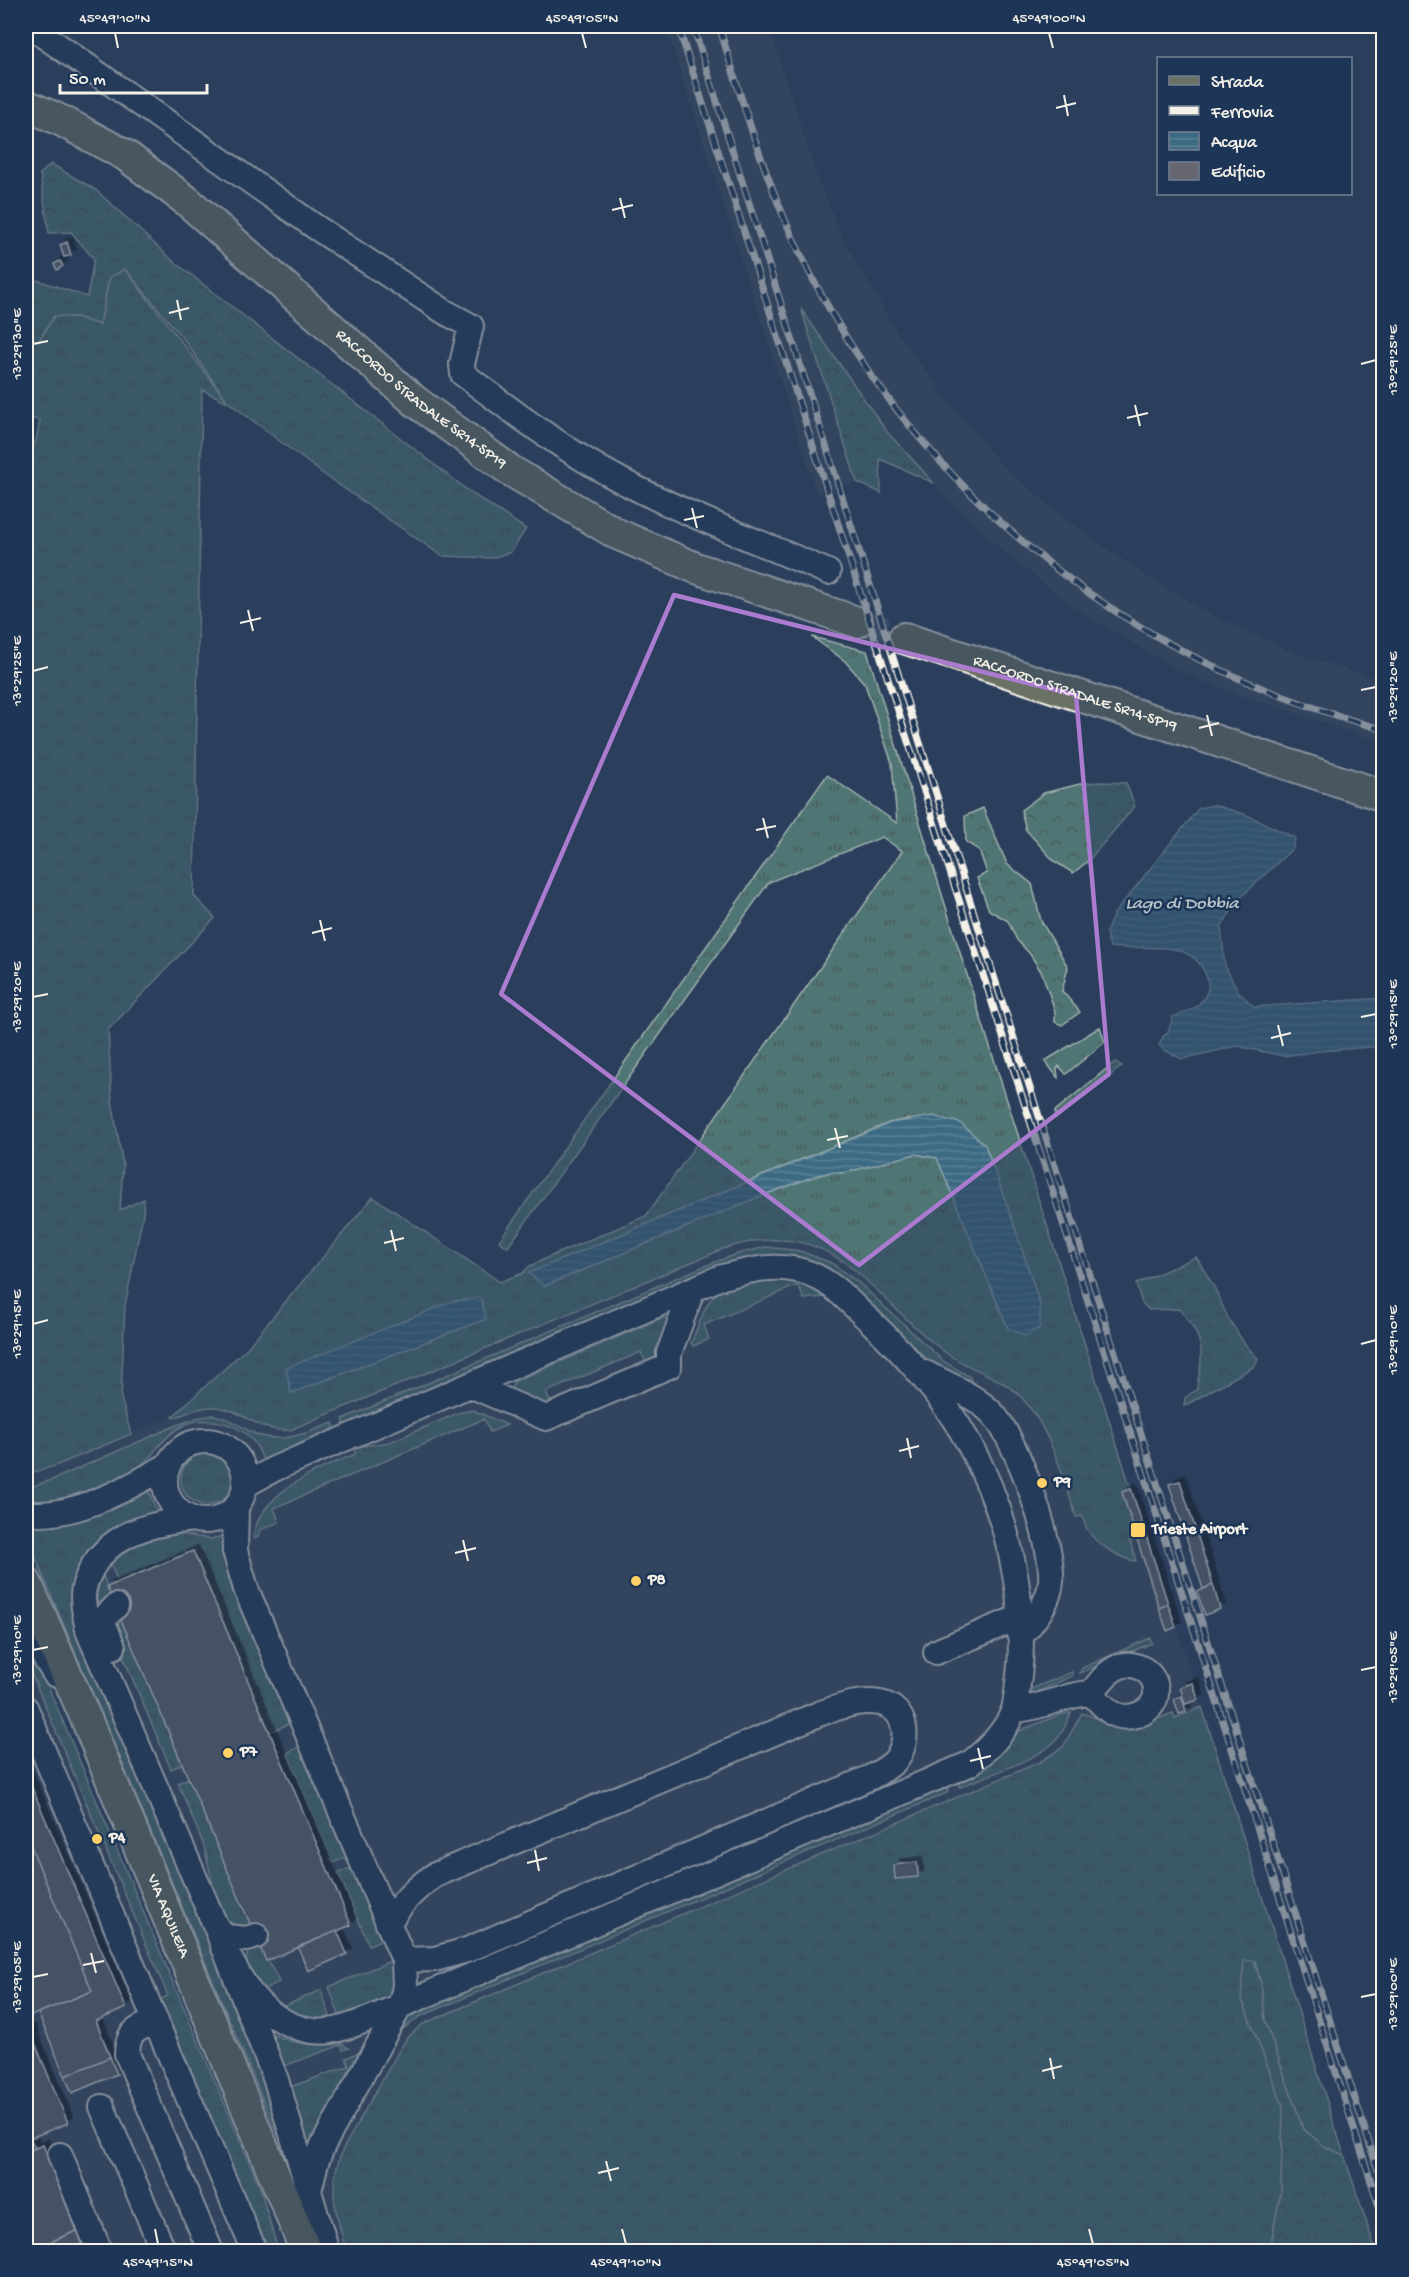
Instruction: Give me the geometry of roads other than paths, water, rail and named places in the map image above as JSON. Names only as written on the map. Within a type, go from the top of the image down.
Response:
[{"type":"main road","name":"RACCORDO STRADALE SR14-SP19","points":[[26,105],[95,137],[125,154],[187,201],[416,402],[511,471],[617,534],[686,564],[857,622]]},
{"type":"main road","name":"RACCORDO STRADALE SR14-SP19","points":[[904,638],[1383,796]]},
{"type":"main road","name":"VIA AQUILEIA","points":[[26,1582],[87,1721],[306,2252]]},
{"type":"lane","points":[[30,26],[317,228],[445,312],[471,326],[462,364],[463,374],[527,424],[621,481],[670,505],[828,572]]},
{"type":"lane","points":[[219,1937],[251,1994],[271,2013],[296,2027],[312,2031],[329,2031],[352,2025],[400,2006],[954,1771],[969,1764],[984,1752],[1007,1724],[1014,1710],[1020,1669],[1020,1627],[1007,1539],[988,1485],[956,1422],[917,1369],[841,1294],[808,1273],[787,1268],[767,1267],[745,1271],[719,1278],[274,1469],[241,1496],[224,1517],[209,1521],[164,1522],[133,1532],[111,1544],[98,1558],[87,1576],[83,1594],[84,1613],[89,1633],[219,1937],[276,2080],[327,2252]]},
{"type":"lane","points":[[470,1385],[546,1418],[669,1366],[669,1353],[692,1291]]},
{"type":"lane","points":[[917,1369],[964,1393],[993,1414],[1011,1443],[1032,1493],[1050,1561],[1051,1581],[1046,1603],[1020,1627],[936,1652]]},
{"type":"lane","points":[[193,1520],[181,1514],[172,1504],[166,1491],[165,1478],[168,1465],[174,1454],[184,1446],[196,1441],[209,1440],[222,1443],[232,1450],[245,1473],[235,1551],[246,1589],[404,1960],[405,1988],[400,2006],[323,2145],[309,2191]]},
{"type":"lane","points":[[26,1513],[55,1513],[79,1507],[168,1465]]},
{"type":"lane","points":[[116,1606],[102,1620],[135,1699],[135,1738]]},
{"type":"lane","points":[[26,1628],[87,1721]]},
{"type":"lane","points":[[1014,1710],[1027,1709],[1076,1694],[1091,1693]]},
{"type":"lane","points":[[388,1924],[411,1892],[435,1875],[821,1713],[847,1704],[879,1703],[890,1706],[905,1725],[904,1742],[894,1761],[871,1777],[467,1950],[435,1959],[404,1960]]},
{"type":"lane","points":[[26,1709],[255,2252]]},
{"type":"lane","points":[[219,1937],[247,1939],[256,1936]]},
{"type":"lane","points":[[156,2020],[134,2030],[127,2040],[127,2054],[211,2252]]},
{"type":"lane","points":[[102,2107],[164,2252]]},
{"type":"lane","points":[[60,2155],[100,2252]]},
{"type":"lane","points":[[269,2164],[296,2252]]},
{"type":"water","name":"Lago di Dobbia","points":[[1214,805],[1247,815],[1295,838],[1293,848],[1237,901],[1221,927],[1225,966],[1238,991],[1254,1007],[1383,998],[1383,1046],[1283,1056],[1237,1046],[1182,1059],[1159,1045],[1168,1032],[1173,1017],[1190,1010],[1203,1000],[1208,987],[1205,973],[1197,960],[1187,953],[1162,948],[1110,947],[1106,933],[1114,914],[1199,808]]},
{"type":"water","points":[[933,1116],[960,1123],[985,1145],[1040,1305],[1040,1327],[1025,1336],[1008,1328],[937,1158],[915,1154],[844,1173],[830,1172],[812,1177],[544,1286],[529,1273],[890,1123]]},
{"type":"water","points":[[481,1298],[486,1319],[291,1393],[286,1368],[453,1301]]},
{"type":"tunnel","points":[[857,622],[904,638]]},
{"type":"railway","points":[[678,26],[1384,2222]]},
{"type":"railway","points":[[693,26],[992,970],[1384,2189]]},
{"type":"railway","points":[[719,26],[771,186],[793,238],[829,308],[870,374],[918,436],[970,493],[1028,546],[1090,594],[1156,636],[1225,672],[1264,689],[1384,730]]},
{"type":"place","name":"P9","points":[[1042,1483]]},
{"type":"place","name":"Trieste Airport","points":[[1138,1530]]},
{"type":"place","name":"P8","points":[[636,1581]]},
{"type":"place","name":"P7","points":[[228,1753]]},
{"type":"place","name":"P4","points":[[97,1839]]}]
